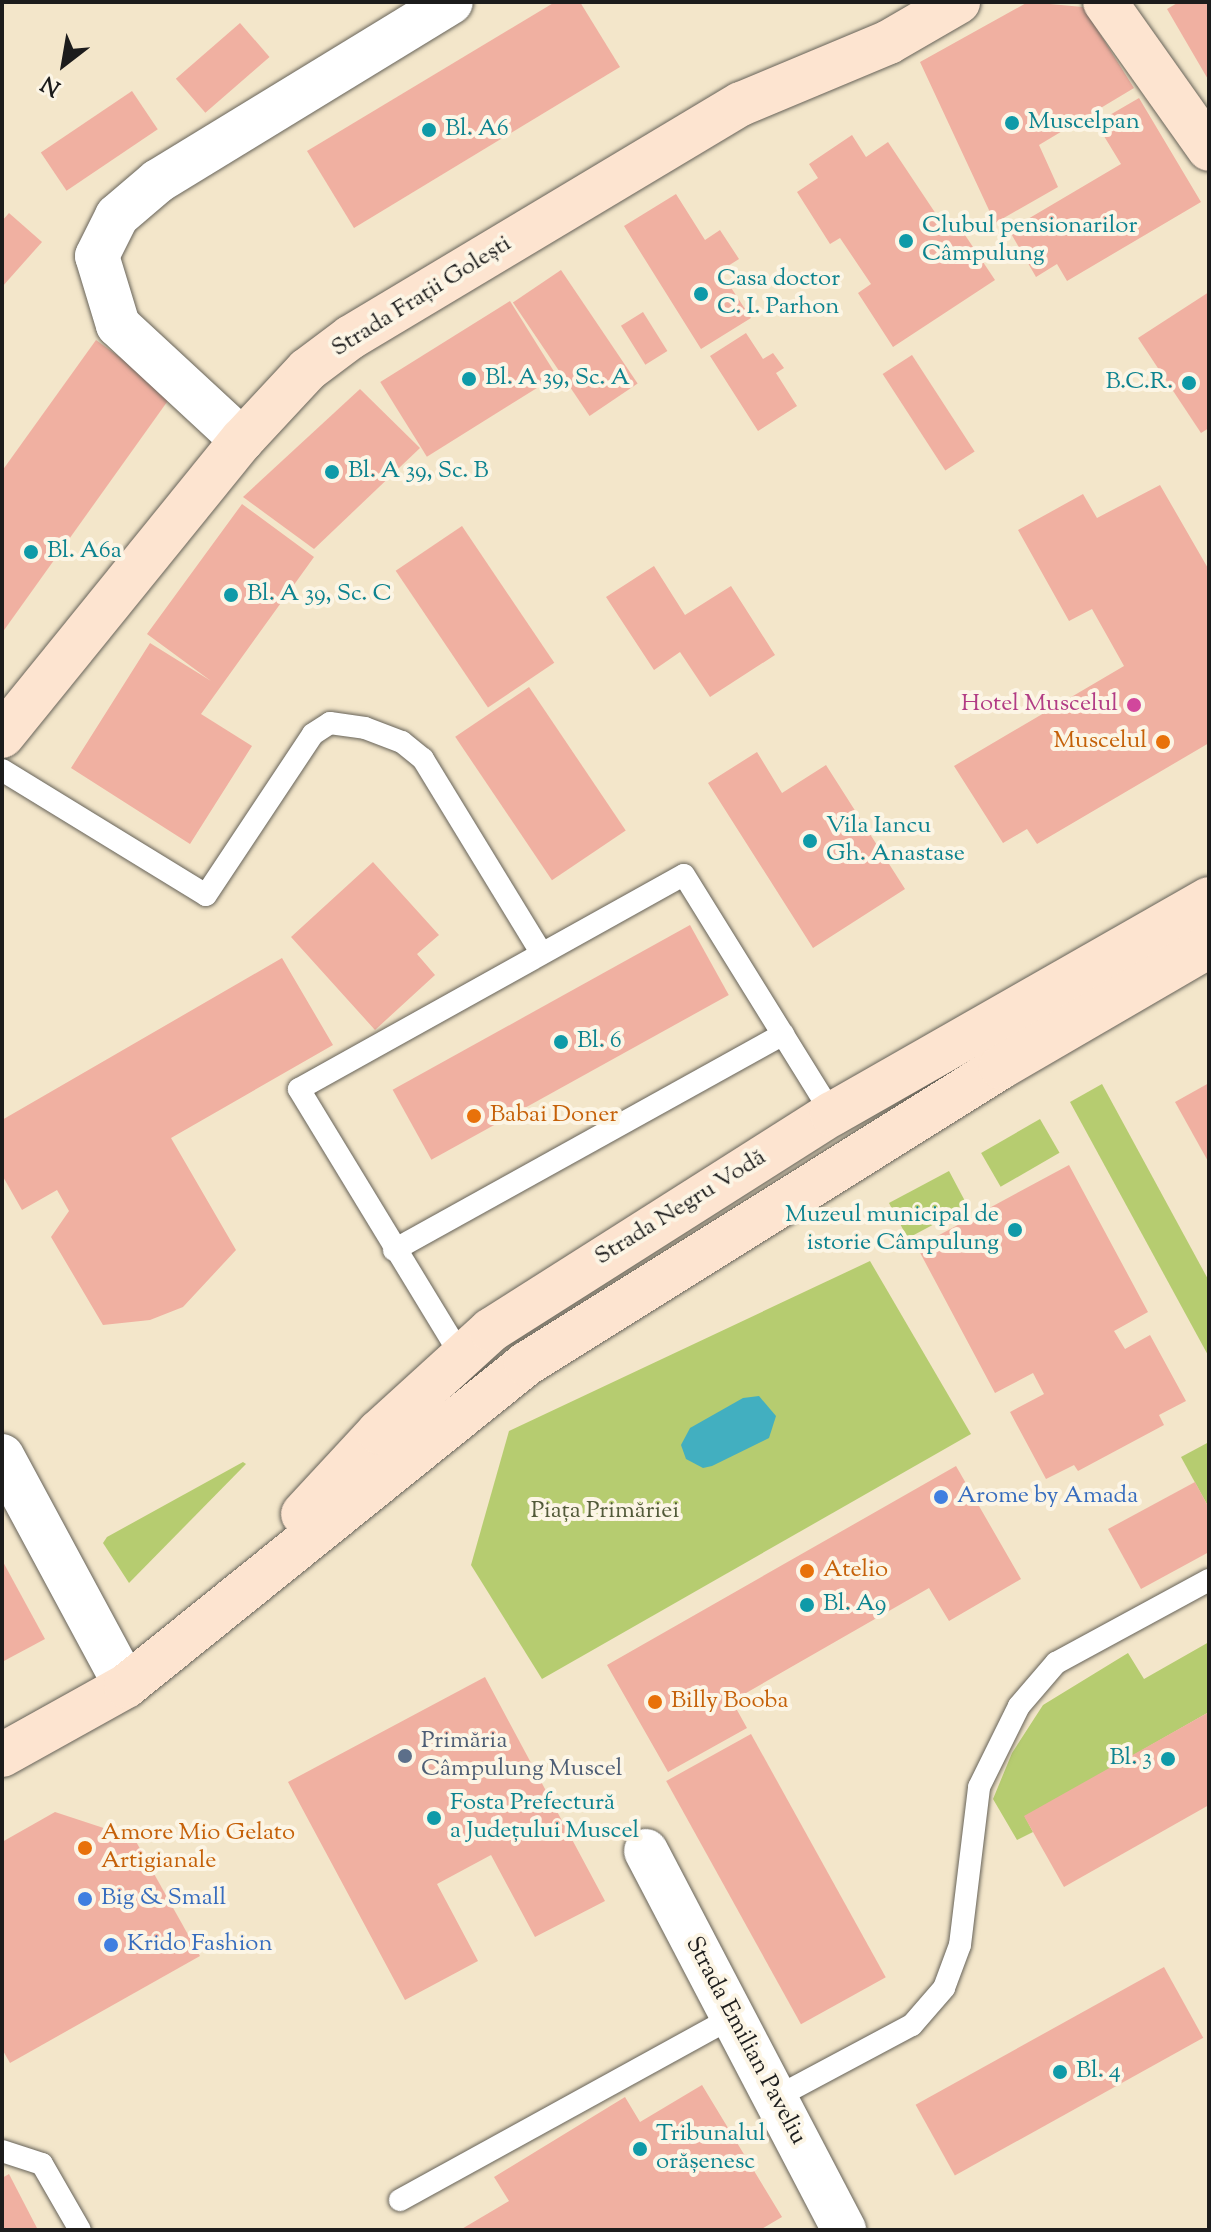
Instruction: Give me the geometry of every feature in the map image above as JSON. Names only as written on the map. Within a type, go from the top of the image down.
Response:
[{"type":"street","points":[[242,440],[118,325],[97,256],[117,216],[158,181],[451,2]]},
{"type":"street","name":"Strada Frații Golești","points":[[2,736],[242,440],[307,370],[351,337],[741,104],[889,42],[958,2]]},
{"type":"street","points":[[1105,2],[1209,149]]},
{"type":"street","name":"Strada Negru Vodă","points":[[222,1605],[379,1432],[460,1354],[832,1114],[1209,899]]},
{"type":"street","name":"Strada Negru Vodă","points":[[2,1755],[126,1686],[222,1605],[526,1364],[1001,1067],[1209,946]]},
{"type":"street","points":[[2,1456],[126,1686]]},
{"type":"street","name":"Strada Emilian Paveliu","points":[[646,1851],[844,2230]]},
{"type":"lane","points":[[2,770],[206,895],[313,734],[330,723],[365,728],[402,742],[423,759],[540,951]]},
{"type":"lane","points":[[460,1354],[394,1250],[299,1089],[540,951],[684,875],[832,1114]]},
{"type":"lane","points":[[394,1250],[783,1034]]},
{"type":"lane","points":[[775,2098],[912,2025],[944,1988],[960,1945],[979,1787],[1019,1706],[1056,1663],[1209,1580]]},
{"type":"lane","points":[[400,2200],[733,2017]]},
{"type":"lane","points":[[2,2151],[42,2164],[80,2230]]},
{"type":"green space","points":[[1102,1084],[1209,1281],[1209,1357],[1070,1102]]},
{"type":"green space","points":[[1040,1119],[1060,1153],[1001,1187],[981,1153]]},
{"type":"green space","points":[[949,1171],[968,1206],[908,1238],[889,1203]]},
{"type":"green space","name":"Piaţa Primăriei","points":[[870,1261],[971,1434],[542,1679],[471,1565],[509,1431]]},
{"type":"green space","points":[[1209,1442],[1209,1508],[1181,1457]]},
{"type":"green space","points":[[243,1462],[246,1464],[129,1583],[103,1543],[107,1537]]},
{"type":"green space","points":[[1209,1642],[1209,1712],[1025,1817],[1033,1832],[1017,1840],[993,1799],[1012,1753],[1043,1705],[1128,1653],[1144,1679]]},
{"type":"water","points":[[759,1396],[776,1416],[769,1438],[712,1466],[703,1468],[686,1459],[681,1445],[690,1428],[743,1398]]},
{"type":"building","name":"Bl. A6","points":[[555,2],[580,2],[620,67],[354,228],[307,151]]},
{"type":"building","name":"Muscelpan","points":[[1028,2],[1083,7],[1134,88],[1039,145],[1058,187],[995,223],[920,62]]},
{"type":"building","points":[[1179,2],[1209,2],[1209,81],[1167,9]]},
{"type":"building","points":[[240,23],[270,57],[205,113],[176,79]]},
{"type":"building","points":[[132,91],[158,129],[67,191],[41,153]]},
{"type":"building","points":[[1139,98],[1201,202],[1067,281],[1057,264],[1036,277],[1009,230],[1121,164],[1096,123]]},
{"type":"building","name":"Clubul pensionarilor Câmpulung","points":[[852,135],[866,157],[888,142],[946,229],[957,223],[995,280],[893,347],[858,293],[871,284],[840,238],[830,244],[797,192],[818,178],[809,164]]},
{"type":"building","name":"Casa doctor C. I. Parhon","points":[[676,194],[705,240],[720,230],[739,259],[720,271],[751,318],[701,349],[624,226]]},
{"type":"building","points":[[9,213],[42,242],[2,287],[2,221]]},
{"type":"building","points":[[561,270],[638,384],[590,416],[513,302]]},
{"type":"building","name":"B.C.R.","points":[[1209,292],[1209,428],[1201,433],[1138,338]]},
{"type":"building","name":"Bl. A 39, Sc. A","points":[[510,301],[557,376],[427,457],[380,382]]},
{"type":"building","points":[[643,312],[667,351],[645,365],[621,326]]},
{"type":"building","points":[[746,333],[763,359],[773,353],[784,368],[776,373],[797,406],[758,431],[710,356]]},
{"type":"building","name":"Bl. A6a","points":[[96,340],[172,395],[2,633],[2,471]]},
{"type":"building","points":[[912,355],[975,451],[945,471],[883,374]]},
{"type":"building","name":"Bl. A 39, Sc. B","points":[[360,389],[420,448],[314,549],[243,497]]},
{"type":"building","points":[[1160,485],[1209,570],[1209,743],[1037,844],[1027,829],[1003,843],[954,766],[1124,666],[1092,609],[1069,621],[1018,530],[1083,494],[1097,518]]},
{"type":"building","points":[[242,504],[314,557],[201,714],[252,746],[190,844],[71,768],[150,643],[211,681],[147,634]]},
{"type":"building","points":[[462,526],[554,663],[488,708],[396,571]]},
{"type":"building","points":[[654,566],[685,615],[731,586],[775,655],[710,697],[680,652],[654,670],[606,597]]},
{"type":"building","points":[[529,687],[626,830],[552,880],[455,737]]},
{"type":"building","name":"Vila Iancu Gh. Anastase","points":[[757,752],[782,793],[826,765],[905,889],[813,948],[708,783]]},
{"type":"building","points":[[373,862],[439,935],[417,954],[435,975],[375,1030],[291,937]]},
{"type":"building","name":"Bl. 6","points":[[690,925],[729,995],[431,1160],[393,1090]]},
{"type":"building","points":[[282,958],[333,1045],[171,1138],[236,1250],[183,1307],[150,1320],[103,1325],[51,1237],[69,1211],[57,1190],[22,1210],[2,1175],[2,1120]]},
{"type":"building","points":[[1209,1083],[1209,1163],[1175,1102]]},
{"type":"building","points":[[1069,1165],[1148,1312],[1114,1331],[1125,1349],[1150,1335],[1186,1401],[1159,1415],[1164,1425],[1078,1471],[1074,1465],[1046,1479],[1010,1412],[1044,1394],[1033,1373],[995,1393],[917,1247]]},
{"type":"building","name":"Bl. A9","points":[[956,1466],[1021,1579],[949,1621],[929,1588],[732,1701],[747,1728],[668,1772],[607,1665]]},
{"type":"building","points":[[1195,1482],[1209,1508],[1209,1552],[1141,1589],[1108,1529]]},
{"type":"building","points":[[2,1560],[45,1639],[2,1662]]},
{"type":"building","name":"Fosta Prefectură a Județului Muscel","points":[[485,1677],[605,1901],[535,1937],[491,1855],[437,1884],[478,1961],[405,2000],[288,1782]]},
{"type":"building","name":"Bl. 3","points":[[1209,1712],[1209,1805],[1064,1887],[1024,1816]]},
{"type":"building","points":[[751,1734],[886,1977],[801,2024],[666,1781]]},
{"type":"building","name":"Big & Small","points":[[55,1812],[134,1838],[200,1956],[10,2063],[2,2049],[2,1842]]},
{"type":"building","name":"Bl. 4","points":[[1164,1967],[1203,2038],[955,2176],[916,2105]]},
{"type":"building","name":"Tribunalul orășenesc","points":[[702,2085],[782,2217],[760,2230],[460,2230],[509,2201],[494,2177],[625,2097],[640,2122]]},
{"type":"building","points":[[9,2174],[38,2230],[2,2230],[2,2178]]},
{"type":"place","name":"Muscelpan","points":[[1012,123]]},
{"type":"place","name":"Bl. A6","points":[[429,130]]},
{"type":"place","name":"Clubul pensionarilor Câmpulung","points":[[906,241]]},
{"type":"place","name":"Casa doctor C. I. Parhon","points":[[701,294]]},
{"type":"place","name":"Bl. A 39, Sc. A","points":[[469,379]]},
{"type":"place","name":"B.C.R.","points":[[1189,383]]},
{"type":"place","name":"Bl. A 39, Sc. B","points":[[332,472]]},
{"type":"place","name":"Bl. A6a","points":[[31,552]]},
{"type":"place","name":"Bl. A 39, Sc. C","points":[[231,595]]},
{"type":"place","name":"Hotel Muscelul","points":[[1134,705]]},
{"type":"place","name":"Muscelul","points":[[1163,742]]},
{"type":"place","name":"Vila Iancu Gh. Anastase","points":[[810,841]]},
{"type":"place","name":"Bl. 6","points":[[561,1042]]},
{"type":"place","name":"Babai Doner","points":[[474,1116]]},
{"type":"place","name":"Muzeul municipal de istorie Câmpulung","points":[[1015,1230]]},
{"type":"place","name":"Arome by Amada","points":[[941,1497]]},
{"type":"place","name":"Atelio","points":[[807,1571]]},
{"type":"place","name":"Bl. A9","points":[[807,1605]]},
{"type":"place","name":"Billy Booba","points":[[655,1702]]},
{"type":"place","name":"Primăria Câmpulung Muscel","points":[[405,1756]]},
{"type":"place","name":"Bl. 3","points":[[1168,1759]]},
{"type":"place","name":"Fosta Prefectură a Județului Muscel","points":[[434,1818]]},
{"type":"place","name":"Amore Mio Gelato Artigianale","points":[[85,1848]]},
{"type":"place","name":"Big & Small","points":[[85,1899]]},
{"type":"place","name":"Krido Fashion","points":[[111,1945]]},
{"type":"place","name":"Bl. 4","points":[[1060,2072]]},
{"type":"place","name":"Tribunalul orășenesc","points":[[640,2149]]}]
